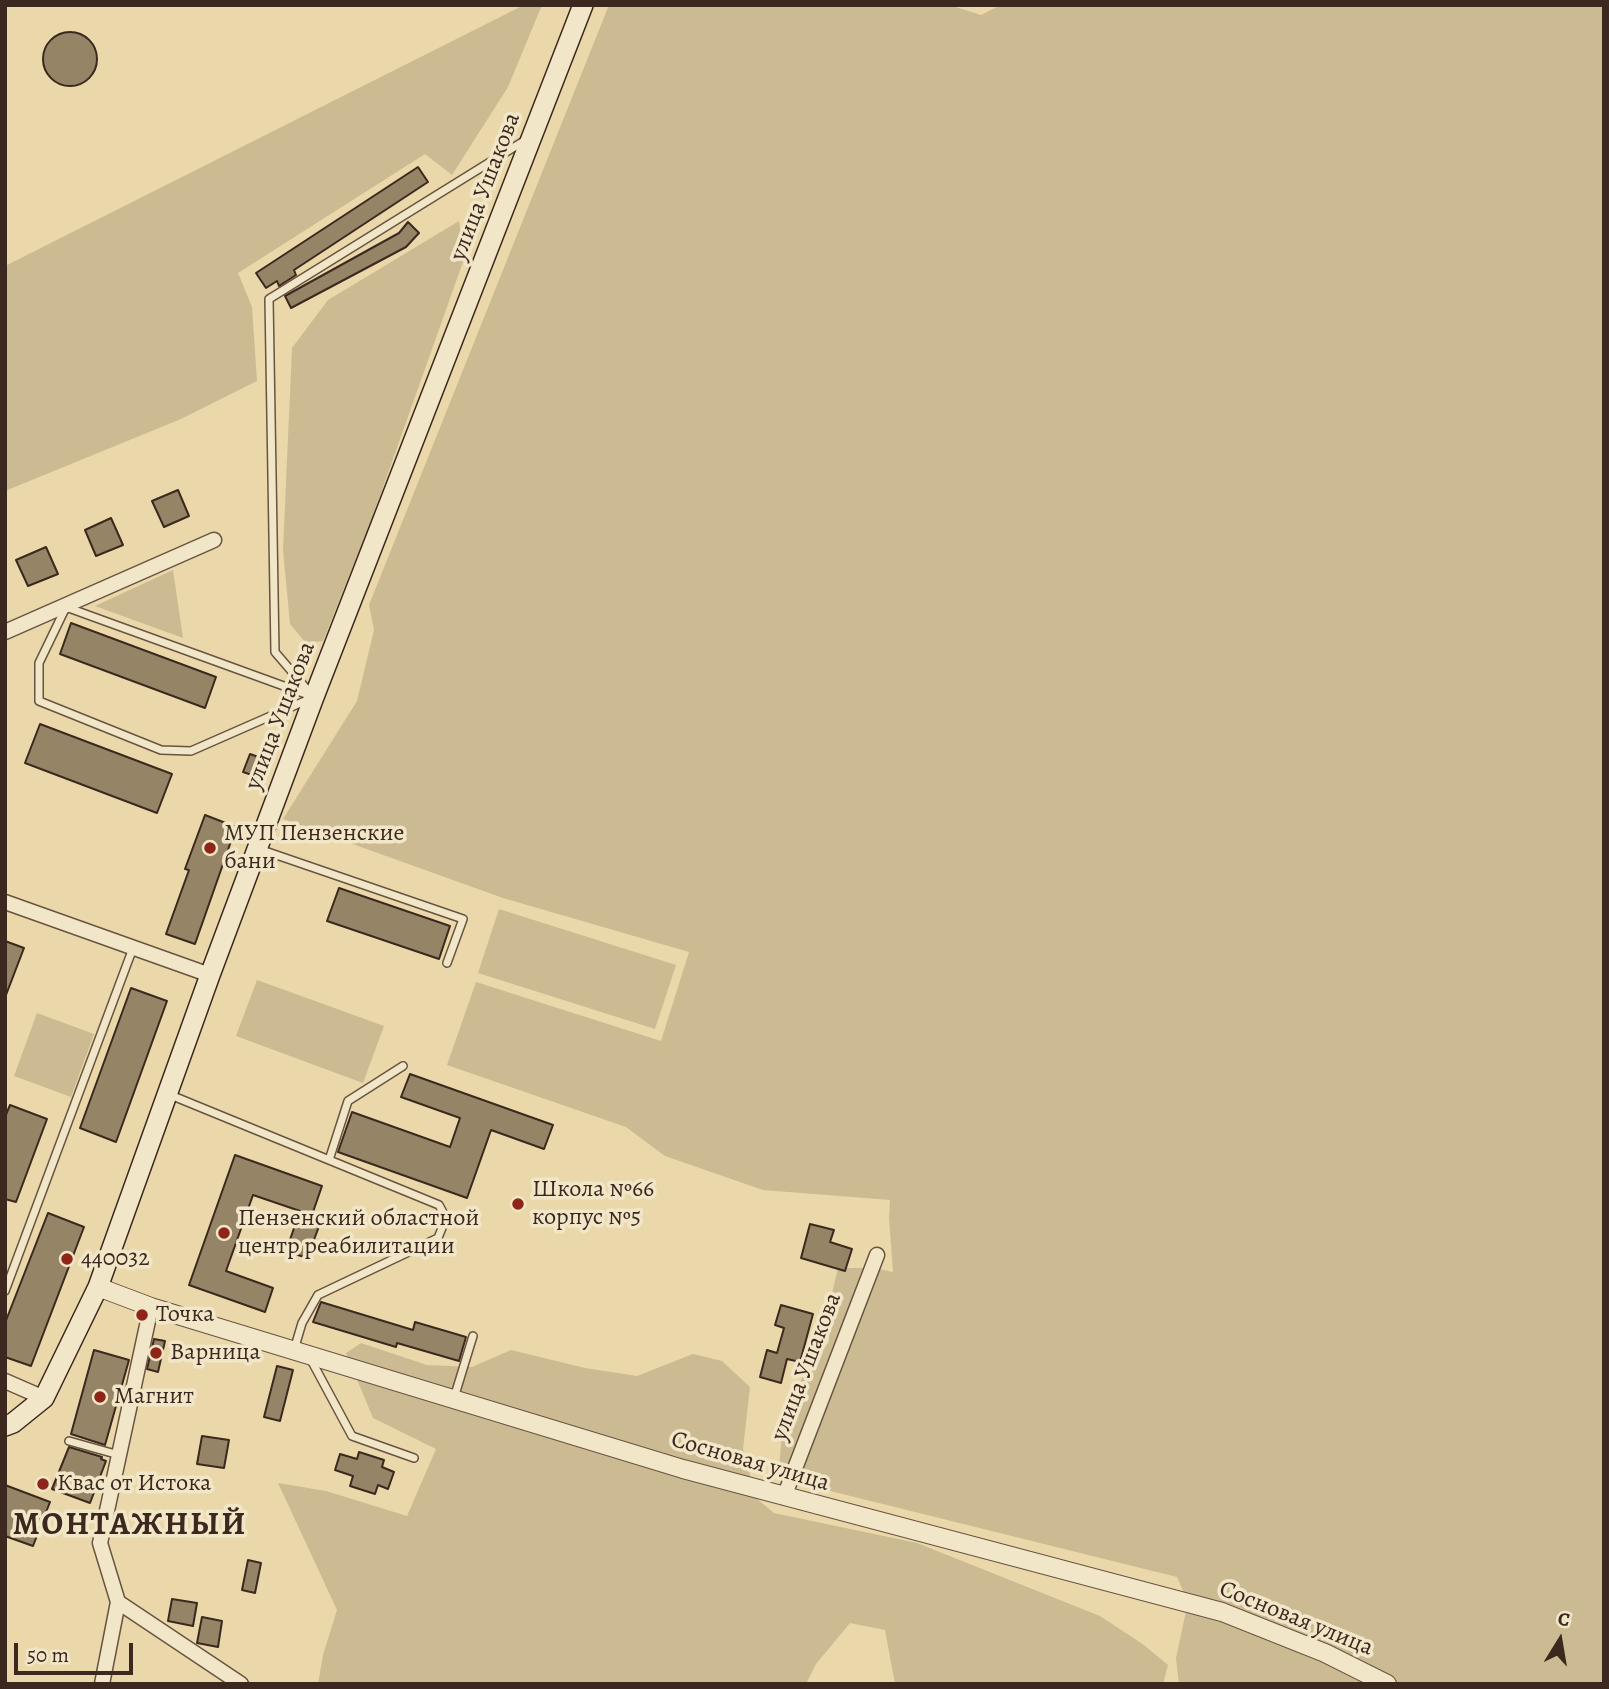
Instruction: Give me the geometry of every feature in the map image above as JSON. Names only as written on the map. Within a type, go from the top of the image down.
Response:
[{"type":"main road","name":"улица Ушакова","points":[[5,1426],[13,1423],[44,1398],[98,1287],[314,697],[583,5]]},
{"type":"street","points":[[5,632],[214,540]]},
{"type":"street","points":[[5,902],[210,975]]},
{"type":"street","name":"улица Ушакова","points":[[784,1497],[877,1255]]},
{"type":"street","name":"Сосновая улица","points":[[98,1287],[151,1307],[683,1469],[1222,1612],[1325,1653],[1387,1684]]},
{"type":"street","points":[[102,1684],[118,1602],[100,1543],[151,1307]]},
{"type":"street","points":[[5,1381],[44,1398]]},
{"type":"street","points":[[118,1602],[241,1684]]},
{"type":"lane","points":[[314,697],[275,652],[269,299],[532,136]]},
{"type":"lane","points":[[66,607],[314,697],[191,751],[161,750],[39,701],[39,663],[66,607]]},
{"type":"lane","points":[[257,848],[463,919],[447,963]]},
{"type":"lane","points":[[5,1291],[133,947]]},
{"type":"lane","points":[[329,1160],[348,1101],[403,1066]]},
{"type":"lane","points":[[167,1094],[439,1205],[446,1218],[438,1238],[318,1295],[302,1323],[301,1352],[352,1436],[414,1458]]},
{"type":"lane","points":[[454,1398],[473,1336]]},
{"type":"lane","points":[[69,1441],[119,1455]]},
{"type":"shaded area","points":[[524,5],[542,5],[508,87],[452,175],[425,154],[238,273],[252,307],[257,381],[181,419],[5,491],[5,266]]},
{"type":"shaded area","points":[[609,5],[949,5],[981,15],[1001,5],[1604,5],[1604,1684],[1179,1684],[1176,1658],[1188,1602],[1177,1577],[778,1478],[782,1435],[802,1378],[829,1342],[830,1302],[838,1268],[874,1268],[893,1272],[890,1200],[763,1190],[665,1156],[626,1127],[447,1065],[476,982],[661,1041],[689,952],[503,898],[283,819],[357,701],[374,630],[369,605]]},
{"type":"shaded area","points":[[459,221],[464,259],[371,521],[323,641],[306,643],[290,624],[283,550],[292,348],[328,300]]},
{"type":"shaded area","points":[[173,570],[183,638],[95,606]]},
{"type":"shaded area","points":[[499,909],[676,965],[655,1029],[478,973]]},
{"type":"shaded area","points":[[257,980],[384,1026],[363,1083],[236,1036]]},
{"type":"shaded area","points":[[37,1013],[94,1034],[71,1097],[14,1076]]},
{"type":"shaded area","points":[[361,1343],[427,1365],[472,1367],[511,1350],[585,1368],[637,1376],[693,1354],[722,1361],[750,1387],[743,1449],[756,1498],[774,1513],[917,1543],[1100,1616],[1144,1645],[1168,1665],[1163,1684],[895,1684],[885,1630],[850,1623],[816,1664],[806,1684],[318,1684],[323,1655],[337,1610],[278,1483],[326,1491],[407,1516],[436,1449],[373,1418],[346,1353]]},
{"type":"building","points":[[70,32],[89,40],[97,59],[89,78],[70,86],[51,78],[43,59],[51,40]]},
{"type":"building","points":[[418,167],[428,182],[294,270],[296,275],[279,286],[277,281],[266,288],[256,273]]},
{"type":"building","points":[[408,222],[419,233],[406,247],[291,308],[285,296],[399,233]]},
{"type":"building","points":[[178,490],[189,516],[164,527],[152,501]]},
{"type":"building","points":[[111,518],[123,545],[96,556],[85,530]]},
{"type":"building","points":[[46,547],[58,574],[28,586],[16,560]]},
{"type":"building","points":[[71,623],[216,677],[205,708],[60,654]]},
{"type":"building","points":[[40,724],[172,774],[157,813],[25,763]]},
{"type":"building","points":[[250,754],[264,759],[258,777],[243,772]]},
{"type":"building","points":[[205,815],[236,827],[195,944],[166,934],[189,870],[185,869]]},
{"type":"building","points":[[339,888],[450,926],[439,959],[327,921]]},
{"type":"building","points":[[5,941],[24,948],[6,995],[5,994]]},
{"type":"building","points":[[131,988],[167,1001],[116,1142],[80,1128]]},
{"type":"building","name":"Школа №66 корпус №5","points":[[410,1074],[553,1125],[544,1149],[491,1130],[467,1198],[338,1152],[352,1112],[450,1147],[460,1118],[401,1097]]},
{"type":"building","points":[[10,1105],[47,1119],[16,1202],[5,1199],[5,1117]]},
{"type":"building","name":"Пензенский областной центр реабилитации","points":[[235,1155],[322,1186],[313,1212],[323,1216],[307,1258],[286,1251],[300,1211],[253,1195],[226,1271],[273,1288],[265,1312],[189,1285]]},
{"type":"building","points":[[48,1213],[84,1227],[31,1366],[5,1357],[5,1323]]},
{"type":"building","points":[[810,1224],[834,1230],[830,1242],[852,1249],[845,1271],[801,1258]]},
{"type":"building","points":[[321,1302],[413,1330],[415,1322],[466,1337],[459,1361],[397,1343],[396,1347],[313,1322]]},
{"type":"building","points":[[781,1305],[813,1314],[800,1362],[787,1359],[781,1383],[760,1377],[767,1350],[777,1353],[784,1328],[775,1325]]},
{"type":"building","points":[[154,1339],[165,1341],[158,1372],[147,1369]]},
{"type":"building","name":"Магнит","points":[[94,1350],[129,1360],[105,1445],[71,1434]]},
{"type":"building","points":[[277,1366],[293,1370],[280,1421],[264,1417]]},
{"type":"building","points":[[202,1436],[229,1440],[224,1468],[197,1464]]},
{"type":"building","points":[[69,1447],[102,1457],[101,1459],[106,1461],[90,1503],[52,1489]]},
{"type":"building","points":[[359,1452],[384,1460],[382,1467],[394,1472],[388,1489],[378,1485],[375,1494],[350,1486],[353,1476],[335,1470],[340,1454],[357,1459]]},
{"type":"building","points":[[5,1485],[50,1502],[33,1546],[5,1536]]},
{"type":"building","points":[[248,1560],[261,1563],[255,1593],[242,1590]]},
{"type":"building","points":[[172,1599],[197,1603],[193,1626],[168,1621]]},
{"type":"building","points":[[202,1617],[222,1621],[218,1647],[197,1643]]},
{"type":"place","name":"МУП Пензенские бани","points":[[210,848]]},
{"type":"place","name":"Школа №66 корпус №5","points":[[518,1204]]},
{"type":"place","name":"Пензенский областной центр реабилитации","points":[[224,1233]]},
{"type":"place","name":"440032","points":[[67,1259]]},
{"type":"place","name":"Точка","points":[[142,1315]]},
{"type":"place","name":"Варница","points":[[156,1353]]},
{"type":"place","name":"Магнит","points":[[100,1397]]},
{"type":"place","name":"Квас от Истока","points":[[43,1484]]},
{"type":"district","name":"МОНТАЖНЫЙ","points":[[130,1526]]}]
